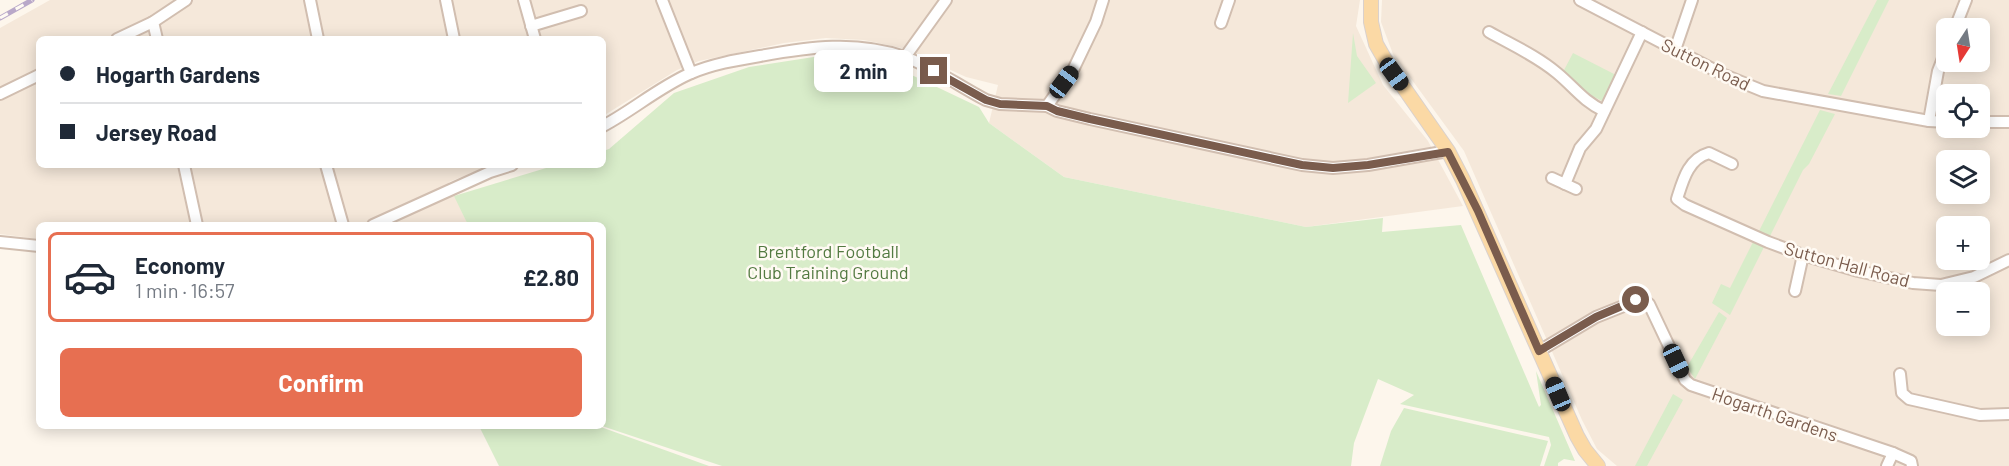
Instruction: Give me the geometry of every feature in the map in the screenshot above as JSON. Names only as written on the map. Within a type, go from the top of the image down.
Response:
[{"type":"main road","points":[[1371,0],[1371,22],[1376,44],[1448,152],[1478,211],[1577,436],[1598,466]]},
{"type":"street","points":[[123,36],[153,22],[186,0]]},
{"type":"street","points":[[310,0],[317,36]]},
{"type":"street","points":[[446,0],[453,36]]},
{"type":"street","points":[[524,0],[534,36]]},
{"type":"street","points":[[662,0],[691,73]]},
{"type":"street","points":[[906,57],[946,0]]},
{"type":"street","points":[[1047,106],[1074,68],[1103,0]]},
{"type":"street","points":[[1221,23],[1229,0]]},
{"type":"street","name":"Sutton Road","points":[[1580,0],[1724,75],[1763,91],[1936,121]]},
{"type":"street","points":[[1675,50],[1692,0]]},
{"type":"street","points":[[1959,18],[1966,0]]},
{"type":"street","points":[[531,26],[581,11]]},
{"type":"street","points":[[153,22],[156,36]]},
{"type":"street","points":[[1489,32],[1545,64],[1569,84],[1578,95],[1604,111]]},
{"type":"street","points":[[1565,184],[1580,148],[1596,129],[1642,32]]},
{"type":"street","points":[[606,124],[664,86],[691,73],[736,60],[825,46],[862,47],[906,57],[986,100],[1000,104],[1047,106],[1057,111],[1090,119],[1312,166],[1333,168],[1368,165],[1448,152]]},
{"type":"street","points":[[1929,121],[1938,72]]},
{"type":"street","points":[[0,94],[36,76]]},
{"type":"street","points":[[1990,123],[2009,122]]},
{"type":"street","name":"Sutton Hall Road","points":[[1732,164],[1709,153],[1695,159],[1689,168],[1677,200],[1754,236],[1803,255],[1899,280],[1941,285],[1974,277],[2009,260]]},
{"type":"street","points":[[185,168],[196,222]]},
{"type":"street","points":[[327,168],[342,222]]},
{"type":"street","points":[[379,222],[489,169]]},
{"type":"street","points":[[1552,178],[1576,189]]},
{"type":"street","points":[[0,242],[36,246]]},
{"type":"street","points":[[1795,291],[1803,255]]},
{"type":"street","name":"Hogarth Gardens","points":[[1539,351],[1596,317],[1636,300],[1643,300],[1649,304],[1685,380],[1691,385],[1893,453],[1911,461],[1912,466]]},
{"type":"street","points":[[1900,374],[1902,393],[1909,399],[1980,415],[2009,414]]},
{"type":"street","points":[[1887,466],[1893,453]]},
{"type":"shaded area","points":[[50,0],[1360,0],[1356,26],[1383,85],[1428,141],[1463,206],[1306,227],[1064,177],[989,123],[998,85],[966,77],[902,48],[864,40],[826,38],[784,43],[699,61],[677,70],[606,114],[606,36],[36,36],[36,168],[484,168],[449,182],[467,222],[36,222],[36,239],[0,234],[0,28]]},
{"type":"shaded area","points":[[1382,0],[2009,0],[2009,466],[1617,466],[1597,449],[1582,420],[1464,151],[1393,54],[1381,22]]},
{"type":"green space","points":[[1877,0],[1889,0],[1841,96],[1828,94]]},
{"type":"green space","points":[[1353,33],[1357,56],[1376,83],[1348,103]]},
{"type":"green space","name":"Brentford Football Club Training Ground","points":[[859,50],[979,107],[989,123],[1064,177],[1306,227],[1383,218],[1382,232],[1461,225],[1539,407],[1541,405],[1536,371],[1575,461],[1564,459],[1558,463],[1558,466],[1544,466],[1551,445],[1549,437],[1400,404],[1414,395],[1378,379],[1354,443],[1351,466],[722,466],[606,427],[606,222],[467,222],[454,196],[546,168],[606,168],[606,150],[674,93],[749,67]]},
{"type":"green space","points":[[1573,53],[1616,75],[1604,102],[1583,91],[1563,72]]},
{"type":"green space","points":[[1820,110],[1835,114],[1809,164],[1803,170],[1770,236],[1759,231]]},
{"type":"green space","points":[[1753,242],[1764,247],[1730,315],[1712,303],[1721,284],[1730,288]]},
{"type":"green space","points":[[1719,312],[1727,318],[1695,379],[1687,367]]},
{"type":"green space","points":[[1673,394],[1683,400],[1647,466],[1635,466]]},
{"type":"green space","points":[[1404,408],[1548,441],[1540,466],[1380,466],[1391,431]]},
{"type":"green space","points":[[480,429],[606,429],[709,466],[499,466]]},
{"type":"railway","points":[[0,18],[32,0]]},
{"type":"route","points":[[934,71],[986,100],[1000,104],[1047,106],[1057,111],[1090,119],[1302,165],[1333,168],[1368,165],[1448,152],[1478,211],[1539,351],[1596,317],[1636,300]]}]
